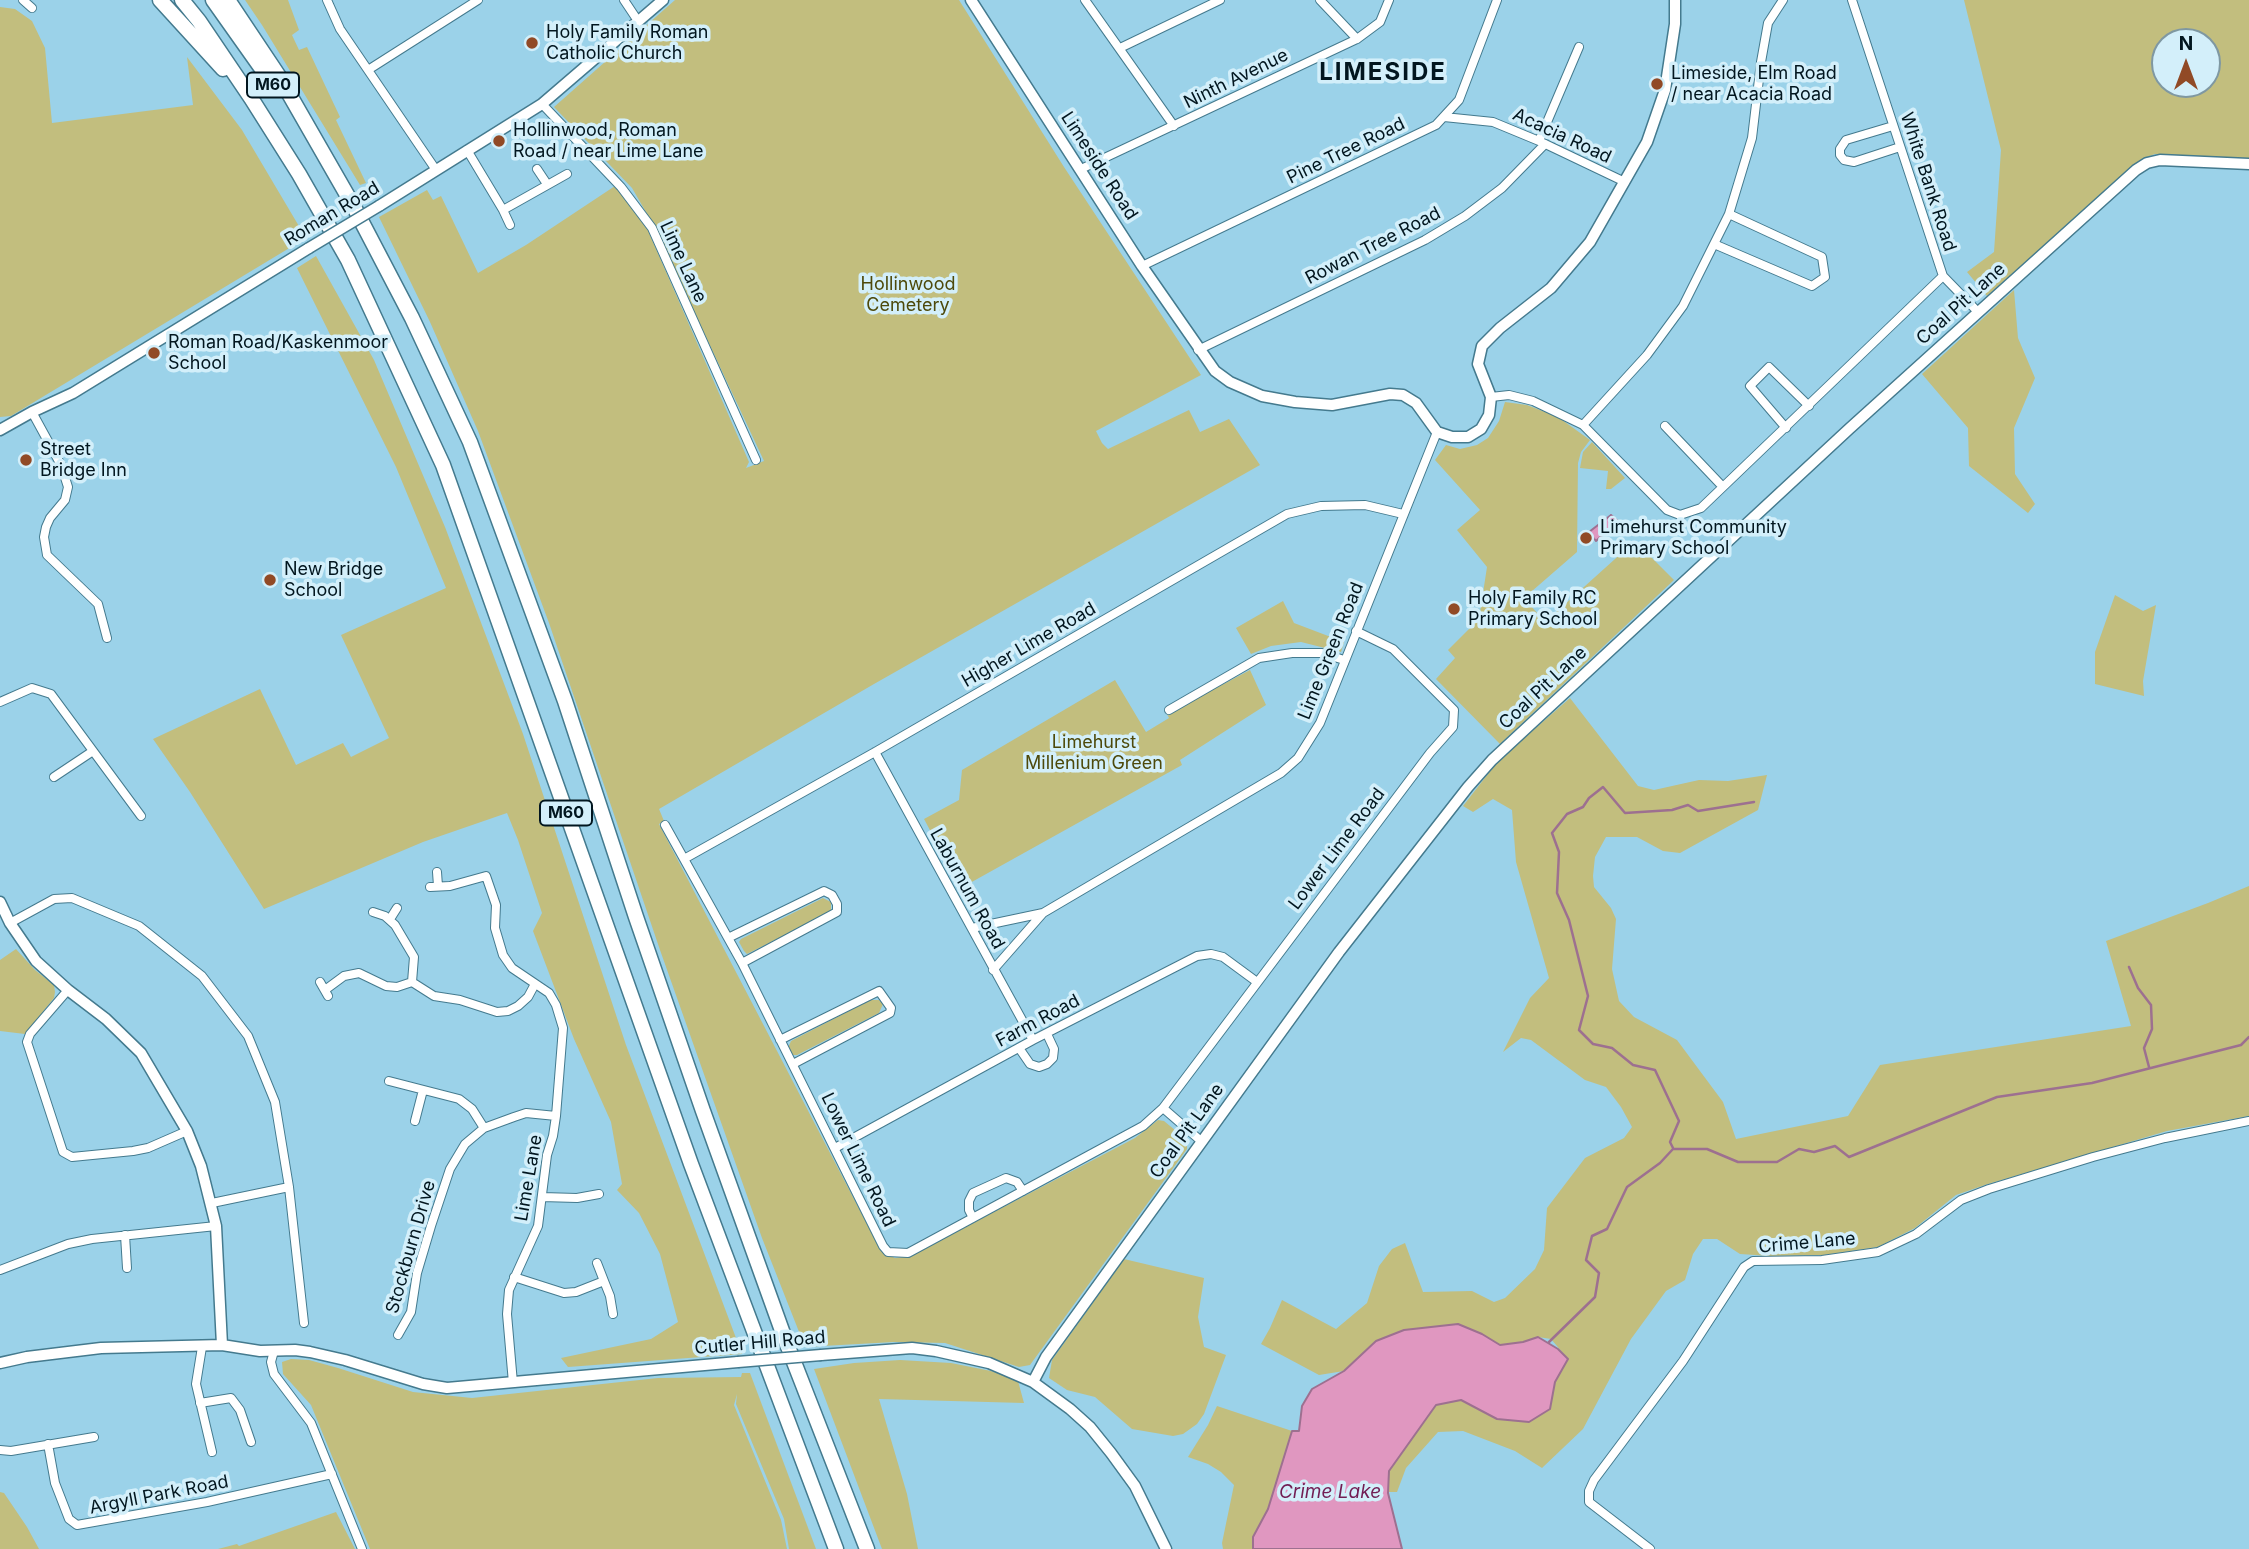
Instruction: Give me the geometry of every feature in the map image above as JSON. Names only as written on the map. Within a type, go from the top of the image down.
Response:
[{"type":"highway","name":"M60","points":[[160,0],[251,98]]},
{"type":"highway","name":"M60","points":[[182,0],[251,98],[299,174],[348,260],[443,465],[691,1164],[836,1549]]},
{"type":"highway","name":"M60","points":[[213,0],[333,169]]},
{"type":"highway","name":"M60","points":[[228,0],[280,78],[333,169],[412,318],[470,442],[565,701],[635,917],[703,1111],[785,1339],[867,1549]]},
{"type":"street","points":[[23,0],[32,8]]},
{"type":"street","points":[[327,0],[340,29],[436,170]]},
{"type":"street","points":[[368,70],[478,0]]},
{"type":"street","points":[[624,0],[638,21]]},
{"type":"street","name":"Roman Road","points":[[0,430],[73,393],[542,104],[663,0]]},
{"type":"street","name":"Limeside Road","points":[[971,0],[1142,266],[1215,371],[1230,382],[1262,396],[1295,402],[1332,405],[1390,394],[1403,395],[1416,403],[1437,432]]},
{"type":"street","points":[[1085,0],[1174,126]]},
{"type":"street","points":[[1120,48],[1220,0]]},
{"type":"street","points":[[1320,0],[1357,38]]},
{"type":"street","name":"Ninth Avenue","points":[[1082,169],[1357,38],[1380,22],[1389,0]]},
{"type":"street","name":"Pine Tree Road","points":[[1142,266],[1436,125],[1459,100],[1497,0]]},
{"type":"street","points":[[1437,432],[1452,437],[1468,437],[1481,429],[1489,415],[1492,397],[1478,364],[1482,346],[1500,328],[1551,288],[1590,242],[1625,182],[1647,142],[1665,90],[1675,24],[1675,0]]},
{"type":"street","points":[[1583,425],[1647,355],[1683,306],[1729,214],[1752,138],[1760,62],[1768,23],[1783,0]]},
{"type":"street","name":"White Bank Road","points":[[1492,397],[1509,395],[1534,401],[1583,425],[1667,510],[1680,515],[1701,508],[1942,276],[1852,0]]},
{"type":"street","points":[[1542,142],[1578,47]]},
{"type":"street","name":"Lime Lane","points":[[542,104],[621,187],[652,228],[756,460]]},
{"type":"street","name":"Acacia Road","points":[[1444,117],[1493,122],[1625,182]]},
{"type":"street","points":[[1893,126],[1846,140],[1840,149],[1840,155],[1844,160],[1853,162],[1900,147]]},
{"type":"street","name":"Rowan Tree Road","points":[[1198,350],[1424,240],[1465,216],[1502,188],[1542,142]]},
{"type":"street","points":[[467,150],[510,225]]},
{"type":"street","name":"Coal Pit Lane","points":[[1033,1382],[1046,1357],[1339,952],[1492,760],[1849,429],[2136,170],[2147,163],[2160,160],[2249,164]]},
{"type":"street","points":[[537,169],[547,184]]},
{"type":"street","points":[[503,210],[567,174]]},
{"type":"street","points":[[1714,244],[1812,286],[1825,277],[1822,257],[1729,214]]},
{"type":"street","points":[[1942,276],[1978,312]]},
{"type":"street","points":[[1786,428],[1750,386],[1769,367],[1809,406]]},
{"type":"street","points":[[32,412],[61,465],[68,486],[65,500],[48,522],[44,537],[47,555],[98,604],[107,638]]},
{"type":"street","points":[[1665,426],[1723,487]]},
{"type":"street","name":"Lime Green Road","points":[[993,970],[1043,913],[1281,773],[1298,758],[1320,723],[1437,432]]},
{"type":"street","name":"Higher Lime Road","points":[[684,859],[1287,514],[1321,506],[1365,505],[1403,514]]},
{"type":"street","name":"Lower Lime Road","points":[[665,825],[742,963],[883,1246],[888,1252],[908,1253],[1143,1126],[1163,1108],[1430,753],[1453,727],[1454,710],[1392,649],[1356,631]]},
{"type":"street","points":[[1169,710],[1259,658],[1292,653],[1322,653],[1344,660]]},
{"type":"street","points":[[0,702],[32,688],[51,694],[141,816]]},
{"type":"street","points":[[54,777],[93,751]]},
{"type":"street","name":"Laburnum Road","points":[[875,752],[1033,1040]]},
{"type":"street","name":"Lime Lane","points":[[483,865],[496,905],[495,928],[503,956],[512,968],[545,990],[552,998],[564,1028],[556,1116],[547,1155],[538,1226],[509,1290],[507,1314],[513,1382]]},
{"type":"street","points":[[436,872],[434,887],[450,886],[486,876]]},
{"type":"street","points":[[728,938],[824,891],[832,895],[837,904],[837,912],[742,963]]},
{"type":"street","points":[[10,923],[54,899],[72,898],[139,926],[202,976],[248,1036],[275,1102],[289,1187],[304,1323]]},
{"type":"street","points":[[0,902],[10,923],[36,961],[106,1019],[141,1054],[187,1131],[201,1166],[216,1226],[222,1345]]},
{"type":"street","points":[[390,919],[397,908]]},
{"type":"street","points":[[373,912],[390,919],[400,931],[414,957],[412,982]]},
{"type":"street","name":"Lime Green Road","points":[[972,928],[1043,913]]},
{"type":"street","name":"Farm Road","points":[[835,1148],[1033,1040],[1197,956],[1211,954],[1223,957],[1256,982]]},
{"type":"street","points":[[324,989],[354,973],[386,986],[397,987],[412,982]]},
{"type":"street","points":[[412,982],[434,996],[460,1000],[497,1012],[518,1006],[536,984]]},
{"type":"street","points":[[68,990],[30,1034],[27,1042],[63,1152],[72,1157],[133,1151],[148,1148],[187,1131]]},
{"type":"street","points":[[780,1040],[879,991],[891,1008],[890,1013],[793,1064]]},
{"type":"street","points":[[1019,1048],[1030,1064],[1039,1067],[1047,1064],[1053,1058],[1054,1049],[1047,1034]]},
{"type":"street","points":[[389,1081],[459,1098],[472,1109],[484,1128]]},
{"type":"street","points":[[415,1121],[423,1090]]},
{"type":"street","points":[[1163,1108],[1201,1141]]},
{"type":"street","name":"Stockburn Drive","points":[[398,1335],[411,1312],[417,1273],[450,1169],[465,1144],[484,1128],[526,1113],[556,1116]]},
{"type":"street","name":"Crime Lane","points":[[1650,1549],[1589,1502],[1589,1491],[1594,1480],[1683,1361],[1744,1267],[1754,1261],[1822,1260],[1878,1252],[1916,1234],[1961,1200],[1989,1189],[2153,1141],[2249,1121]]},
{"type":"street","points":[[973,1218],[969,1210],[969,1200],[973,1193],[1006,1178],[1017,1182],[1023,1191]]},
{"type":"street","points":[[586,1185],[589,1196]]},
{"type":"street","points":[[212,1203],[289,1187]]},
{"type":"street","points":[[542,1197],[577,1198],[599,1194]]},
{"type":"street","points":[[0,1270],[68,1244],[92,1239],[216,1226]]},
{"type":"street","points":[[125,1235],[127,1268]]},
{"type":"street","points":[[597,1263],[610,1296],[613,1314]]},
{"type":"street","points":[[514,1278],[564,1293],[576,1292],[604,1281]]},
{"type":"street","name":"Cutler Hill Road","points":[[0,1363],[101,1348],[222,1345],[310,1352],[436,1387],[458,1387],[821,1354],[899,1349],[936,1350],[989,1363],[1033,1382],[1070,1409],[1090,1427],[1135,1486],[1166,1549]]},
{"type":"street","points":[[202,1347],[196,1384],[212,1452]]},
{"type":"street","points":[[274,1351],[271,1362],[274,1374],[312,1423],[362,1549]]},
{"type":"street","points":[[200,1403],[231,1398],[240,1410],[251,1442]]},
{"type":"street","points":[[0,1450],[11,1451],[94,1437]]},
{"type":"street","name":"Argyll Park Road","points":[[48,1444],[55,1483],[69,1519],[77,1525],[207,1502],[332,1474]]},
{"type":"green space","points":[[245,0],[288,0],[299,30],[292,35],[299,50],[307,47],[340,117],[336,120],[366,183],[360,185]]},
{"type":"green space","name":"Hollinwood Cemetery","points":[[675,0],[959,0],[1064,167],[1201,375],[1096,431],[1102,443],[1108,449],[1189,410],[1200,432],[1229,419],[1260,465],[659,809],[664,821],[659,824],[881,1251],[895,1258],[910,1256],[1135,1138],[1158,1120],[1164,1121],[1187,1140],[1187,1149],[1030,1365],[1019,1367],[945,1343],[894,1342],[805,1347],[762,1238],[660,950],[549,623],[478,431],[430,322],[379,217],[427,190],[433,200],[441,196],[478,273],[615,186],[646,225],[749,462],[746,468],[764,461],[654,226],[632,188],[554,107]]},
{"type":"green space","points":[[1964,0],[2249,0],[2249,159],[2155,154],[2139,161],[1987,296],[1967,272],[1994,252],[2001,150]]},
{"type":"green space","points":[[0,7],[15,9],[32,21],[45,48],[52,123],[193,105],[187,57],[242,130],[306,238],[11,416],[0,417]]},
{"type":"green space","points":[[316,256],[374,360],[445,527],[523,734],[626,1045],[742,1354],[568,1367],[561,1358],[651,1339],[678,1322],[660,1254],[639,1213],[617,1190],[622,1184],[611,1122],[574,1039],[533,931],[542,913],[507,813],[423,842],[264,909],[153,739],[260,689],[296,765],[343,743],[351,757],[389,738],[341,635],[446,588],[396,467],[297,268]]},
{"type":"green space","points":[[2014,290],[2018,338],[2035,378],[2014,428],[2015,474],[2035,504],[2028,513],[1969,466],[1968,428],[1922,374]]},
{"type":"green space","name":"Limehurst Community Primary School","points":[[1505,402],[1527,405],[1558,417],[1590,440],[1581,452],[1578,463],[1577,552],[1524,598],[1545,622],[1635,541],[1674,580],[1500,744],[1436,679],[1455,658],[1448,650],[1479,619],[1487,567],[1457,530],[1480,510],[1435,460],[1446,445],[1460,449],[1477,445],[1488,438],[1499,421]]},
{"type":"green space","points":[[1592,442],[1625,478],[1611,489],[1606,489],[1608,471],[1580,468],[1583,452]]},
{"type":"green space","points":[[2115,595],[2143,611],[2156,605],[2143,681],[2144,696],[2095,684],[2095,652]]},
{"type":"green space","points":[[1283,601],[1294,623],[1344,642],[1341,652],[1301,642],[1271,646],[1251,654],[1236,628]]},
{"type":"green space","name":"Limehurst Millenium Green","points":[[1250,670],[1266,705],[1180,760],[1182,765],[961,888],[924,819],[959,800],[962,770],[1115,680],[1146,732],[1169,718],[1167,714]]},
{"type":"green space","points":[[1570,698],[1638,786],[1654,790],[1699,780],[1728,781],[1767,775],[1758,810],[1680,853],[1663,851],[1637,837],[1606,837],[1595,857],[1593,876],[1594,887],[1611,908],[1616,919],[1612,969],[1619,1001],[1634,1017],[1677,1040],[1723,1102],[1736,1139],[1848,1116],[1880,1065],[2131,1026],[2106,941],[2249,886],[2249,1116],[2167,1131],[1956,1195],[1915,1228],[1878,1247],[1824,1255],[1770,1256],[1740,1254],[1717,1239],[1703,1239],[1693,1254],[1685,1280],[1666,1291],[1631,1339],[1583,1429],[1542,1468],[1515,1451],[1463,1431],[1438,1432],[1406,1468],[1397,1492],[1388,1492],[1389,1471],[1436,1405],[1461,1400],[1497,1419],[1529,1421],[1550,1409],[1555,1382],[1568,1359],[1551,1339],[1538,1337],[1500,1345],[1482,1334],[1376,1341],[1344,1371],[1319,1375],[1261,1344],[1282,1300],[1336,1329],[1367,1303],[1379,1266],[1392,1249],[1405,1243],[1423,1292],[1472,1291],[1494,1302],[1505,1298],[1535,1269],[1544,1250],[1547,1208],[1585,1158],[1624,1138],[1632,1127],[1606,1087],[1585,1080],[1531,1040],[1521,1038],[1503,1052],[1530,998],[1549,978],[1516,862],[1512,810],[1493,799],[1473,812],[1463,806],[1498,761]]},
{"type":"green space","points":[[823,898],[831,902],[831,912],[747,954],[744,951],[739,942],[741,939]]},
{"type":"green space","points":[[16,949],[35,970],[54,985],[55,992],[54,998],[25,1034],[0,1031],[0,960]]},
{"type":"green space","points":[[870,1000],[879,1000],[883,1004],[879,1013],[797,1055],[793,1055],[788,1048],[791,1041]]},
{"type":"green space","points":[[1124,1259],[1204,1278],[1198,1317],[1204,1347],[1226,1355],[1204,1414],[1197,1424],[1183,1434],[1173,1436],[1132,1429],[1095,1397],[1067,1390],[1049,1378],[1052,1360]]},
{"type":"green space","points":[[291,1359],[309,1360],[413,1392],[472,1398],[658,1378],[741,1377],[742,1373],[750,1373],[816,1549],[789,1549],[784,1519],[736,1404],[737,1394],[734,1405],[781,1520],[787,1549],[370,1549],[311,1405],[283,1374],[282,1362]]},
{"type":"green space","points":[[900,1360],[951,1363],[991,1371],[1018,1381],[1024,1403],[879,1399],[907,1494],[918,1549],[882,1549],[814,1369]]},
{"type":"green space","points":[[1217,1406],[1292,1431],[1268,1509],[1253,1537],[1253,1549],[1223,1549],[1234,1485],[1208,1464],[1188,1457]]},
{"type":"green space","points":[[0,1492],[4,1493],[39,1549],[0,1549]]},
{"type":"green space","points":[[336,1512],[355,1549],[218,1549],[237,1544],[239,1546]]},
{"type":"water","points":[[1611,515],[1618,521],[1596,541],[1589,532]]},
{"type":"water","name":"Crime Lake","points":[[1458,1324],[1500,1345],[1538,1337],[1558,1349],[1568,1359],[1555,1382],[1550,1409],[1529,1422],[1497,1419],[1461,1400],[1436,1405],[1389,1471],[1388,1493],[1402,1549],[1253,1549],[1253,1537],[1268,1509],[1292,1431],[1299,1431],[1302,1406],[1312,1389],[1344,1371],[1376,1341],[1404,1330]]},
{"type":"waterway","points":[[1673,1148],[1670,1142],[1679,1121],[1655,1070],[1633,1065],[1612,1048],[1593,1044],[1579,1030],[1588,996],[1569,920],[1557,893],[1559,852],[1552,833],[1567,814],[1583,807],[1589,798],[1603,787],[1625,813],[1672,810],[1688,805],[1698,811],[1754,802]]},
{"type":"waterway","points":[[2129,967],[2138,988],[2151,1005],[2152,1029],[2144,1048],[2149,1067]]},
{"type":"waterway","points":[[1549,1342],[1595,1297],[1599,1273],[1586,1260],[1592,1236],[1607,1229],[1627,1187],[1660,1163],[1673,1149],[1707,1149],[1738,1162],[1777,1162],[1799,1149],[1814,1152],[1835,1146],[1849,1157],[1997,1097],[2092,1083],[2241,1045],[2249,1037]]},
{"type":"place","name":"Holy Family Roman Catholic Church","points":[[532,43]]},
{"type":"place","name":"Limeside, Elm Road / near Acacia Road","points":[[1657,84]]},
{"type":"place","name":"Hollinwood, Roman Road / near Lime Lane","points":[[499,141]]},
{"type":"place","name":"Roman Road/Kaskenmoor School","points":[[154,353]]},
{"type":"place","name":"Street Bridge Inn","points":[[26,460]]},
{"type":"place","name":"Limehurst Community Primary School","points":[[1586,538]]},
{"type":"place","name":"New Bridge School","points":[[270,580]]},
{"type":"place","name":"Holy Family RC Primary School","points":[[1454,609]]},
{"type":"district","name":"LIMESIDE","points":[[1383,73]]}]
